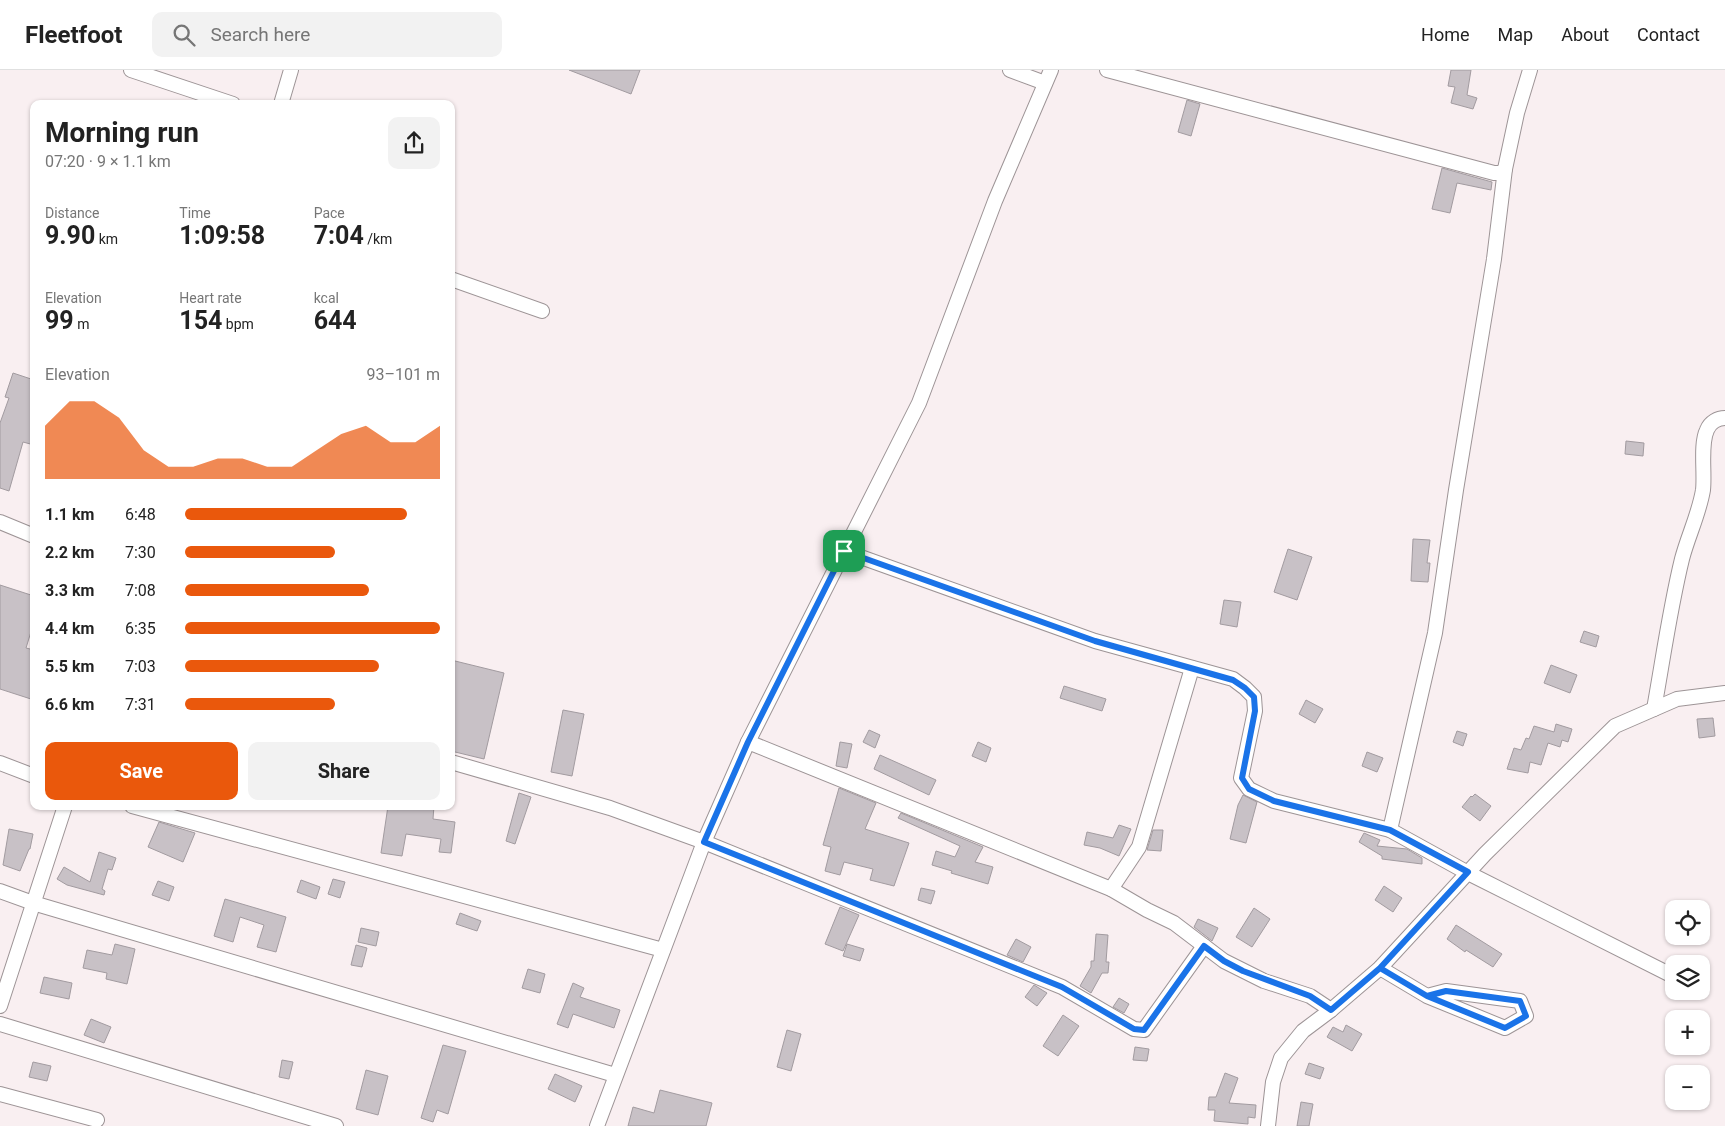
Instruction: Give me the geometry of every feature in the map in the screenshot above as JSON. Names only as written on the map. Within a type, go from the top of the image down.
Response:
[{"type":"street","points":[[131,70],[221,100]]},
{"type":"street","points":[[282,100],[291,70]]},
{"type":"street","points":[[1010,70],[1046,83]]},
{"type":"street","points":[[597,1126],[704,842],[748,742],[919,403],[995,201],[1051,70]]},
{"type":"street","points":[[1107,70],[1494,172],[1501,173],[1505,170]]},
{"type":"street","points":[[1390,830],[1435,633],[1494,258],[1505,170],[1517,113],[1530,70]]},
{"type":"street","points":[[455,280],[542,312]]},
{"type":"street","points":[[1654,708],[1682,558],[1703,490],[1707,430],[1712,423],[1720,418],[1725,418]]},
{"type":"street","points":[[0,522],[30,534]]},
{"type":"street","points":[[844,551],[1095,641],[1233,680],[1254,697],[1255,711],[1242,778],[1249,789],[1274,801],[1390,830],[1468,872],[1665,972]]},
{"type":"street","points":[[1111,889],[1139,847],[1192,668]]},
{"type":"street","points":[[1268,1126],[1273,1082],[1281,1058],[1302,1031],[1331,1010],[1380,968],[1485,854],[1615,726],[1677,699],[1725,693]]},
{"type":"street","points":[[748,742],[1111,889],[1174,923],[1224,961],[1243,971],[1310,996],[1331,1010]]},
{"type":"street","points":[[0,763],[30,774]]},
{"type":"street","points":[[455,763],[610,808],[704,842],[1062,987],[1134,1029],[1144,1030],[1204,946]]},
{"type":"street","points":[[0,1006],[64,810]]},
{"type":"street","points":[[147,810],[663,950]]},
{"type":"street","points":[[0,892],[615,1075]]},
{"type":"street","points":[[1380,968],[1427,996],[1505,1028],[1526,1016],[1520,1001],[1446,991],[1427,996]]},
{"type":"street","points":[[0,1024],[336,1126]]},
{"type":"street","points":[[0,1094],[97,1120]]},
{"type":"building","points":[[569,70],[640,70],[631,94]]},
{"type":"building","points":[[1451,70],[1471,70],[1467,95],[1477,98],[1473,109],[1451,103],[1455,87],[1448,86]]},
{"type":"building","points":[[1187,100],[1200,104],[1191,136],[1178,132]]},
{"type":"building","points":[[1442,168],[1492,182],[1491,190],[1457,183],[1450,213],[1432,209]]},
{"type":"building","points":[[13,373],[30,379],[30,444],[23,442],[9,491],[0,488],[0,423],[9,398],[5,397]]},
{"type":"building","points":[[1626,441],[1644,443],[1643,456],[1625,454]]},
{"type":"building","points":[[1413,539],[1430,540],[1427,563],[1430,563],[1428,582],[1411,581]]},
{"type":"building","points":[[1288,549],[1312,557],[1297,600],[1274,592]]},
{"type":"building","points":[[0,585],[30,595],[30,635],[26,648],[30,649],[30,699],[0,689]]},
{"type":"building","points":[[1224,600],[1241,602],[1237,627],[1220,624]]},
{"type":"building","points":[[1584,631],[1599,636],[1596,647],[1580,642]]},
{"type":"building","points":[[455,661],[504,673],[484,759],[455,752]]},
{"type":"building","points":[[1551,665],[1577,675],[1570,693],[1544,683]]},
{"type":"building","points":[[1064,686],[1106,699],[1102,711],[1060,698]]},
{"type":"building","points":[[1306,700],[1323,709],[1315,723],[1299,714]]},
{"type":"building","points":[[563,710],[584,714],[572,776],[551,772]]},
{"type":"building","points":[[1713,718],[1715,736],[1699,738],[1697,719]]},
{"type":"building","points":[[1556,724],[1572,729],[1568,742],[1562,740],[1560,747],[1548,743],[1541,765],[1530,762],[1528,773],[1507,769],[1514,748],[1521,750],[1526,738],[1529,739],[1534,726],[1554,732]]},
{"type":"building","points":[[869,730],[880,735],[875,748],[863,742]]},
{"type":"building","points":[[1457,731],[1467,734],[1463,746],[1453,742]]},
{"type":"building","points":[[840,742],[852,744],[847,768],[836,766]]},
{"type":"building","points":[[978,742],[991,748],[986,762],[972,756]]},
{"type":"building","points":[[1367,752],[1383,758],[1377,772],[1362,766]]},
{"type":"building","points":[[880,755],[936,780],[929,795],[874,769]]},
{"type":"building","points":[[839,788],[876,803],[865,829],[909,843],[894,886],[870,880],[873,869],[844,862],[840,875],[825,871],[831,847],[823,845]]},
{"type":"building","points":[[519,793],[531,797],[515,844],[506,841]]},
{"type":"building","points":[[1475,794],[1491,806],[1480,821],[1462,807]]},
{"type":"building","points":[[1243,795],[1257,802],[1246,843],[1230,839],[1238,805]]},
{"type":"building","points":[[387,810],[434,810],[433,819],[455,822],[451,853],[439,852],[441,839],[406,834],[402,856],[381,853]]},
{"type":"building","points":[[901,813],[983,847],[975,862],[993,867],[988,884],[932,865],[936,851],[955,857],[960,846],[898,818]]},
{"type":"building","points":[[159,822],[195,833],[183,862],[148,847]]},
{"type":"building","points":[[1119,825],[1131,829],[1119,856],[1100,848],[1084,845],[1087,832],[1113,838]]},
{"type":"building","points":[[9,829],[33,834],[30,849],[20,871],[3,865]]},
{"type":"building","points":[[1153,830],[1163,830],[1161,851],[1147,850]]},
{"type":"building","points":[[1364,833],[1380,840],[1377,846],[1407,849],[1422,858],[1422,864],[1382,859],[1382,856],[1359,842]]},
{"type":"building","points":[[99,852],[116,858],[112,870],[108,869],[102,889],[105,891],[104,895],[67,885],[57,879],[64,867],[90,882]]},
{"type":"building","points":[[333,879],[345,882],[340,898],[328,894]]},
{"type":"building","points":[[301,880],[320,887],[316,899],[297,892]]},
{"type":"building","points":[[158,881],[174,887],[169,901],[152,895]]},
{"type":"building","points":[[1384,886],[1402,898],[1393,912],[1375,900]]},
{"type":"building","points":[[921,888],[935,891],[931,904],[918,900]]},
{"type":"building","points":[[225,899],[286,917],[276,952],[257,947],[264,925],[240,917],[233,942],[214,936]]},
{"type":"building","points":[[840,907],[859,915],[843,951],[825,944]]},
{"type":"building","points":[[1254,908],[1270,919],[1252,947],[1236,937]]},
{"type":"building","points":[[460,913],[481,921],[477,931],[456,924]]},
{"type":"building","points":[[1198,919],[1218,928],[1212,941],[1194,927]]},
{"type":"building","points":[[1456,925],[1502,954],[1493,967],[1466,950],[1465,952],[1447,939]]},
{"type":"building","points":[[361,928],[379,932],[376,946],[358,942]]},
{"type":"building","points":[[1096,934],[1108,935],[1106,962],[1109,962],[1108,973],[1102,973],[1091,993],[1080,986],[1091,967],[1091,961],[1094,961]]},
{"type":"building","points":[[1016,939],[1031,947],[1023,962],[1007,955]]},
{"type":"building","points":[[115,944],[135,949],[127,984],[106,979],[107,973],[83,968],[87,950],[112,955]]},
{"type":"building","points":[[847,944],[864,949],[860,961],[843,956]]},
{"type":"building","points":[[356,945],[367,948],[362,967],[351,965]]},
{"type":"building","points":[[528,969],[545,974],[540,993],[522,988]]},
{"type":"building","points":[[44,977],[72,983],[69,999],[40,993]]},
{"type":"building","points":[[573,983],[584,988],[580,997],[620,1010],[614,1028],[573,1014],[568,1028],[557,1024]]},
{"type":"building","points":[[1034,985],[1047,993],[1037,1006],[1025,997]]},
{"type":"building","points":[[1119,998],[1129,1004],[1124,1013],[1113,1007]]},
{"type":"building","points":[[1063,1015],[1079,1026],[1058,1056],[1043,1046]]},
{"type":"building","points":[[91,1019],[111,1027],[104,1043],[84,1035]]},
{"type":"building","points":[[1346,1025],[1362,1034],[1352,1051],[1327,1037],[1333,1027],[1343,1032]]},
{"type":"building","points":[[787,1030],[801,1034],[791,1071],[777,1067]]},
{"type":"building","points":[[443,1045],[466,1051],[448,1114],[437,1110],[433,1122],[421,1118]]},
{"type":"building","points":[[1135,1047],[1149,1049],[1147,1061],[1133,1060]]},
{"type":"building","points":[[282,1060],[293,1062],[289,1079],[279,1077]]},
{"type":"building","points":[[33,1062],[51,1066],[47,1081],[29,1077]]},
{"type":"building","points":[[1309,1063],[1324,1068],[1320,1079],[1305,1074]]},
{"type":"building","points":[[366,1070],[388,1076],[378,1115],[356,1109]]},
{"type":"building","points":[[1225,1073],[1238,1078],[1229,1103],[1256,1105],[1255,1118],[1248,1117],[1248,1124],[1214,1121],[1215,1110],[1208,1110],[1209,1097],[1216,1097]]},
{"type":"building","points":[[555,1074],[582,1086],[575,1102],[548,1089]]},
{"type":"building","points":[[660,1090],[712,1103],[706,1126],[628,1126],[633,1107],[654,1113]]},
{"type":"building","points":[[1301,1102],[1313,1104],[1309,1126],[1297,1126]]},
{"type":"route","points":[[844,551],[748,742],[704,842],[1062,987],[1134,1029],[1144,1030],[1204,946],[1224,961],[1243,971],[1310,996],[1331,1010],[1380,968],[1427,996],[1446,991],[1520,1001],[1526,1016],[1505,1028],[1427,996],[1380,968],[1468,872],[1390,830],[1274,801],[1249,789],[1244,784],[1242,778],[1245,753],[1255,711],[1254,697],[1245,688],[1233,680],[1095,641],[844,551]]}]
